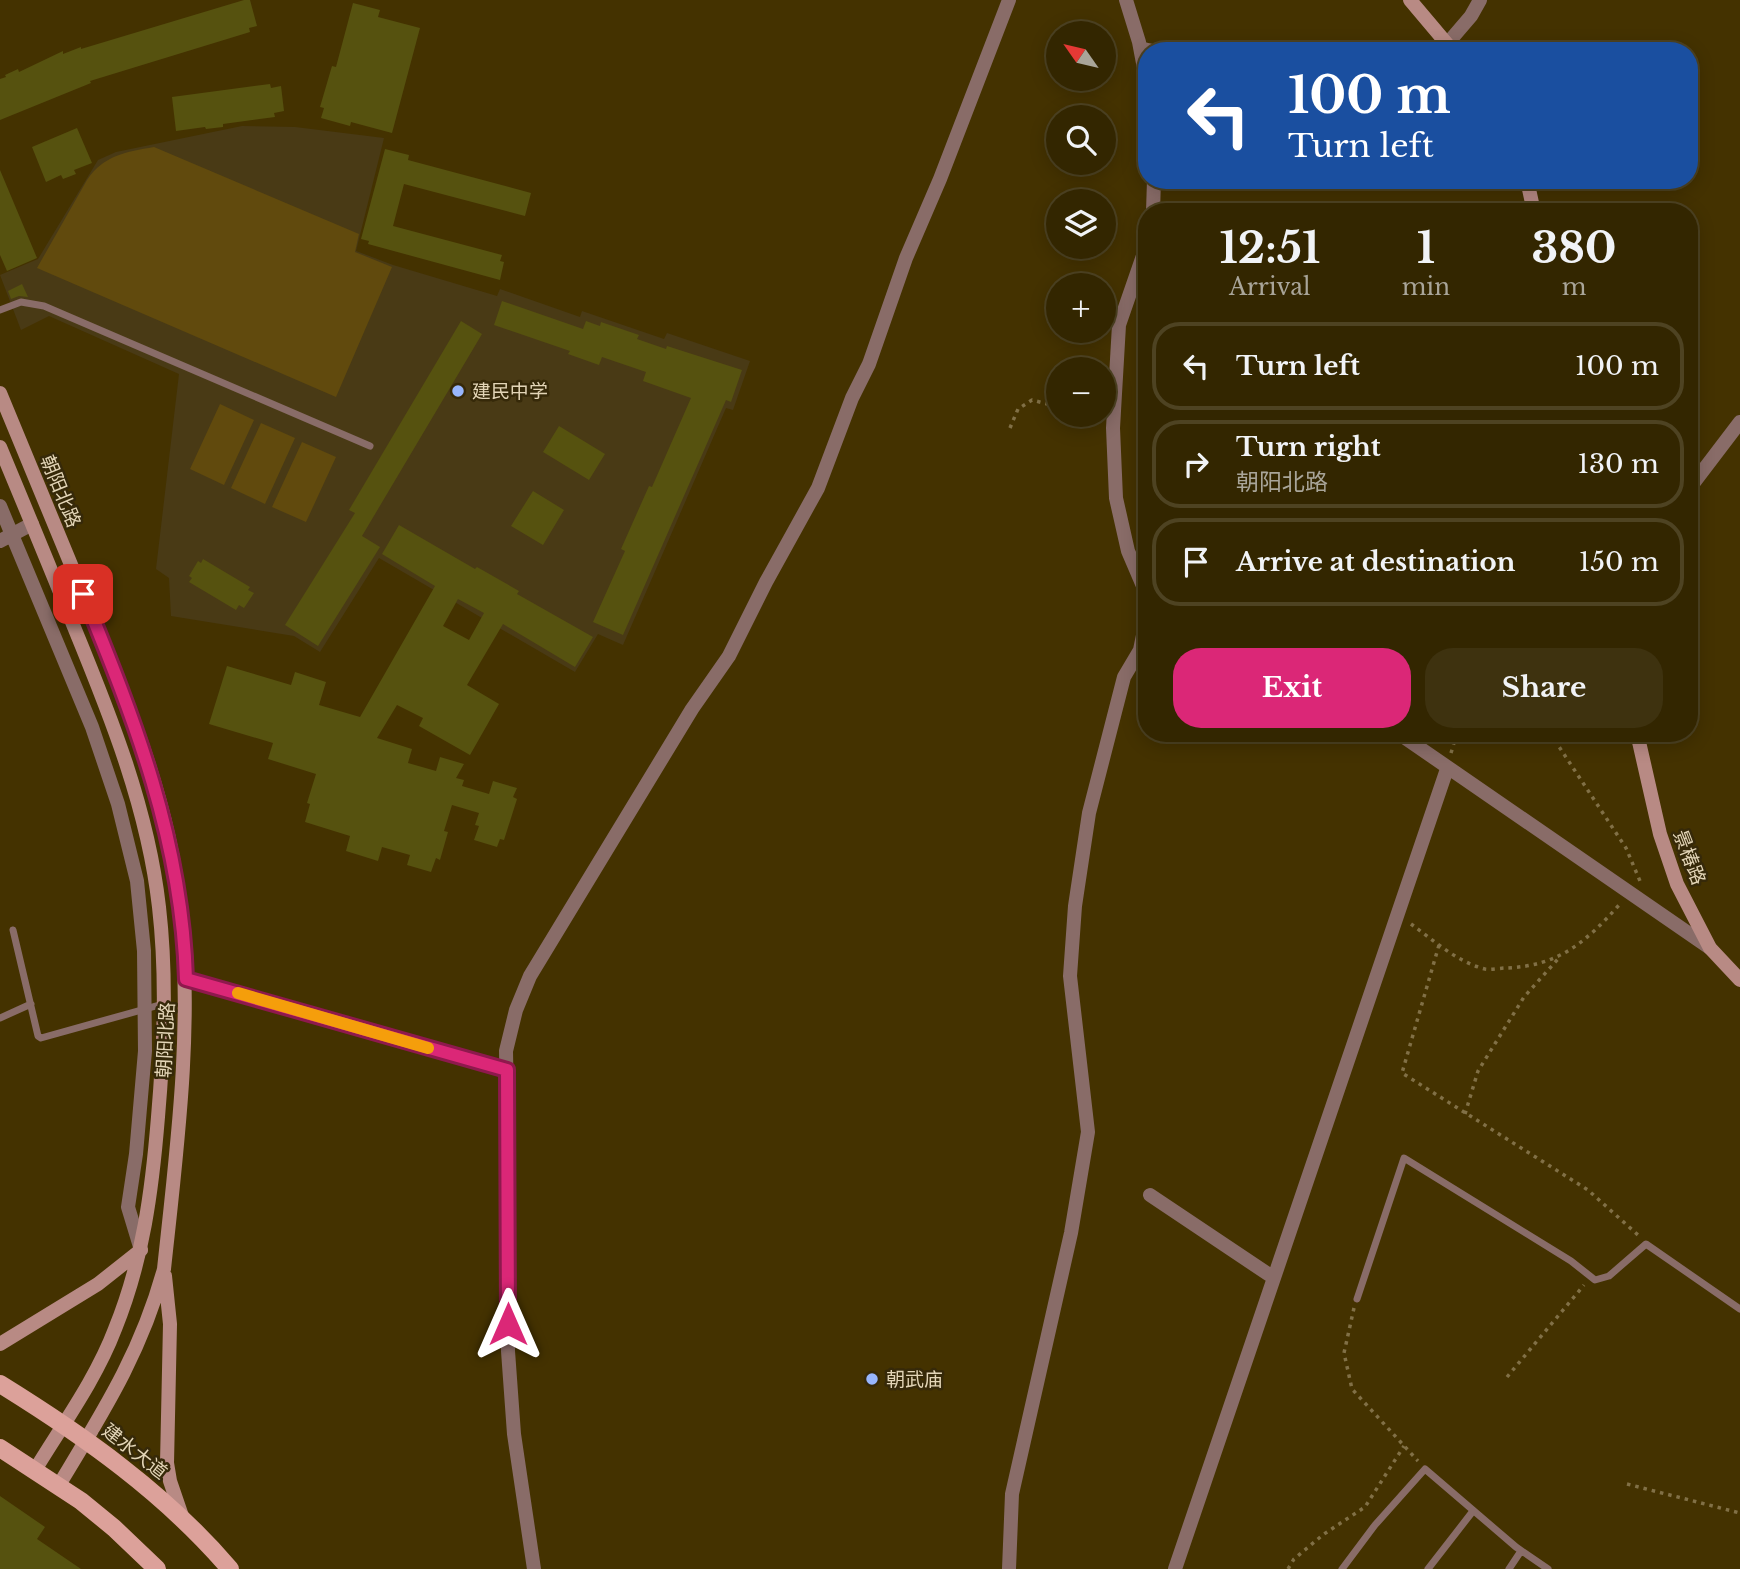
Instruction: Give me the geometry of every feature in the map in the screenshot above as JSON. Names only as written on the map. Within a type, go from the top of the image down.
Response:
[{"type":"main road","points":[[1410,0],[1446,42]]},
{"type":"main road","name":"朝阳北路","points":[[0,393],[114,670],[147,761],[173,862],[180,904],[186,979],[184,1060],[164,1269],[132,1360],[59,1486]]},
{"type":"main road","name":"朝阳北路","points":[[0,447],[95,678],[135,791],[153,866],[159,906],[165,1003],[152,1188],[141,1250],[127,1296],[101,1362],[35,1470]]},
{"type":"main road","name":"景椿路","points":[[1639,742],[1660,834],[1678,884],[1710,948],[1740,980]]},
{"type":"main road","points":[[0,1344],[98,1284],[141,1250]]},
{"type":"main road","points":[[164,1269],[170,1324],[167,1462],[173,1491],[184,1520]]},
{"type":"main road","name":"建水大道","points":[[0,1384],[86,1440],[148,1487],[184,1520],[230,1569]]},
{"type":"main road","points":[[0,1448],[59,1486],[114,1528],[158,1569]]},
{"type":"street","points":[[534,1569],[514,1434],[508,1350],[506,1051],[510,1030],[530,976],[692,709],[730,656],[817,488],[852,398],[869,364],[906,258],[940,179],[1009,0]]},
{"type":"street","points":[[1126,0],[1139,42]]},
{"type":"street","points":[[1453,42],[1480,0]]},
{"type":"street","points":[[1138,269],[1118,325],[1113,428],[1116,498],[1128,551],[1138,574]]},
{"type":"street","points":[[1698,477],[1740,422]]},
{"type":"street","points":[[0,506],[5,538],[92,727],[118,804],[137,881],[142,916],[145,1010],[141,1101],[128,1207],[141,1250]]},
{"type":"street","points":[[5,538],[32,524]]},
{"type":"street","points":[[1009,1569],[1012,1494],[1071,1233],[1088,1132],[1070,976],[1075,906],[1088,813],[1124,677],[1138,653]]},
{"type":"street","points":[[1410,742],[1710,948]]},
{"type":"street","points":[[1175,1569],[1447,769]]},
{"type":"street","points":[[186,979],[507,1070]]},
{"type":"street","points":[[1150,1195],[1274,1278]]},
{"type":"lane","points":[[0,310],[21,302],[44,306],[370,446]]},
{"type":"lane","points":[[13,930],[38,1036],[41,1038],[165,1003]]},
{"type":"lane","points":[[0,1018],[31,1004]]},
{"type":"lane","points":[[1356,1299],[1404,1158],[1571,1261],[1595,1280],[1609,1276],[1646,1244],[1740,1309]]},
{"type":"lane","points":[[1342,1569],[1375,1525],[1425,1469],[1521,1551],[1548,1569]]},
{"type":"lane","points":[[1428,1569],[1473,1511]]},
{"type":"lane","points":[[1509,1569],[1521,1551]]},
{"type":"path","points":[[1010,428],[1018,410],[1032,400],[1046,404]]},
{"type":"path","points":[[1556,742],[1626,848],[1653,908]]},
{"type":"path","points":[[1465,1114],[1478,1071],[1524,997],[1560,957],[1595,933],[1630,893]]},
{"type":"path","points":[[1398,915],[1451,954],[1485,969],[1530,967],[1560,957]]},
{"type":"path","points":[[1439,945],[1402,1073],[1588,1190],[1650,1246]]},
{"type":"path","points":[[1507,1377],[1591,1277]]},
{"type":"path","points":[[1356,1299],[1344,1353],[1352,1389],[1425,1469]]},
{"type":"path","points":[[1288,1569],[1294,1559],[1314,1542],[1365,1507],[1404,1446]]},
{"type":"path","points":[[1627,1484],[1740,1513]]},
{"type":"shaded area","name":"建民中学","points":[[242,126],[295,127],[384,138],[356,251],[497,296],[500,289],[580,317],[582,311],[664,339],[667,333],[750,361],[733,410],[726,408],[623,645],[598,634],[575,672],[379,558],[320,652],[294,636],[171,616],[169,578],[156,569],[179,374],[49,316],[21,330],[0,275],[38,259],[98,160],[116,152]]},
{"type":"shaded area","points":[[154,147],[359,234],[355,252],[392,267],[336,397],[37,268],[94,172],[116,156]]},
{"type":"shaded area","points":[[220,404],[254,420],[224,485],[190,469]]},
{"type":"shaded area","points":[[261,423],[295,438],[265,504],[231,488]]},
{"type":"shaded area","points":[[302,442],[336,457],[306,522],[272,507]]},
{"type":"building","points":[[250,0],[257,26],[249,28],[250,32],[90,81],[91,83],[0,120],[0,79],[6,77],[5,75],[18,69],[19,72],[63,51],[63,54]]},
{"type":"building","points":[[353,3],[380,10],[378,17],[420,28],[392,133],[351,122],[350,126],[321,118],[324,108],[320,107],[332,66],[336,67]]},
{"type":"building","points":[[270,84],[271,88],[281,86],[284,111],[274,113],[275,117],[223,124],[223,127],[176,131],[172,97]]},
{"type":"building","points":[[77,128],[92,163],[74,170],[76,174],[63,179],[61,175],[46,182],[32,147]]},
{"type":"building","points":[[385,149],[409,155],[408,160],[531,193],[525,216],[404,184],[393,226],[502,255],[500,261],[504,262],[500,280],[368,244],[369,241],[361,239]]},
{"type":"building","points":[[0,170],[37,258],[7,271],[0,255]]},
{"type":"building","points":[[22,284],[28,297],[11,299],[8,291]]},
{"type":"building","points":[[502,301],[583,329],[586,321],[600,326],[601,322],[639,335],[637,339],[666,349],[667,346],[742,370],[731,402],[726,400],[623,635],[593,622],[625,551],[621,549],[691,398],[643,381],[646,372],[602,357],[599,365],[568,354],[570,351],[494,325]]},
{"type":"building","points":[[461,321],[482,334],[362,536],[380,547],[318,646],[285,625],[355,513],[349,510]]},
{"type":"building","points":[[559,426],[605,454],[589,480],[543,452]]},
{"type":"building","points":[[533,491],[564,510],[543,545],[511,526]]},
{"type":"building","points":[[399,525],[519,591],[517,594],[593,637],[575,667],[503,624],[467,685],[499,704],[470,755],[419,726],[423,718],[397,705],[377,738],[412,749],[408,763],[436,771],[440,757],[464,764],[456,778],[464,780],[462,786],[489,794],[493,781],[517,788],[513,797],[517,799],[504,840],[500,839],[497,847],[474,840],[479,826],[475,825],[479,813],[452,805],[444,831],[448,832],[440,860],[436,858],[431,872],[407,865],[410,855],[382,847],[378,861],[346,851],[350,836],[305,822],[310,804],[307,803],[316,774],[268,759],[273,743],[209,724],[227,666],[291,685],[295,672],[326,682],[319,705],[360,717],[435,586],[382,554]],"holes":[[[458,599],[484,613],[469,640],[443,626]]]},
{"type":"building","points":[[203,559],[250,587],[248,590],[254,593],[244,608],[239,605],[236,610],[189,582],[192,578],[189,576],[198,561],[201,563]]},
{"type":"building","points":[[0,1496],[45,1527],[37,1539],[81,1569],[0,1569]]},
{"type":"slow traffic","points":[[238,993],[428,1048]]},
{"type":"place","name":"建民中学","points":[[458,391]]},
{"type":"place","name":"朝武庙","points":[[872,1379]]},
{"type":"route","points":[[83,594],[144,749],[155,784],[180,904],[186,979],[507,1070],[508,1324]]}]
